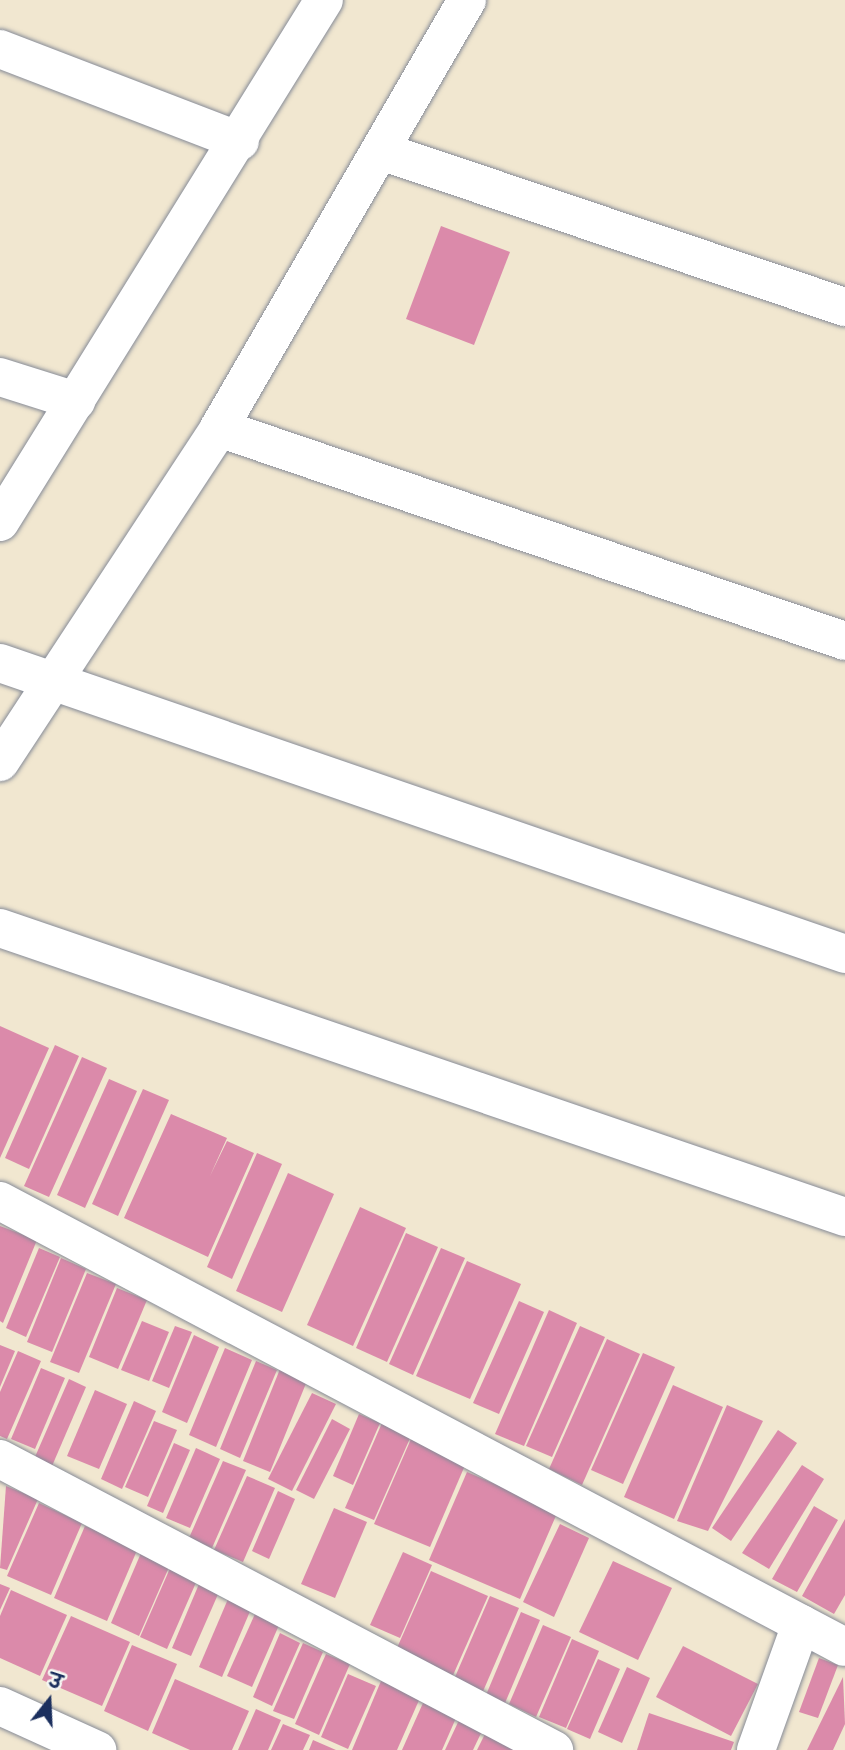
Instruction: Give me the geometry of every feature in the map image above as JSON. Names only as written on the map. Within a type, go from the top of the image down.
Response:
[{"type":"street","points":[[0,522],[240,141],[324,0]]},
{"type":"street","points":[[0,762],[219,428],[384,152],[467,0]]},
{"type":"street","points":[[0,49],[240,141]]},
{"type":"street","points":[[384,152],[845,307]]},
{"type":"street","points":[[0,377],[76,401]]},
{"type":"street","points":[[219,428],[845,641]]},
{"type":"street","points":[[0,663],[845,954]]},
{"type":"street","points":[[0,928],[845,1217]]},
{"type":"street","points":[[0,1201],[845,1647]]},
{"type":"street","points":[[0,1459],[554,1750]]},
{"type":"street","points":[[756,1750],[801,1623]]},
{"type":"street","points":[[0,1706],[97,1750]]},
{"type":"building","points":[[441,226],[510,252],[474,345],[406,319]]},
{"type":"building","points":[[0,1026],[49,1048],[0,1158]]},
{"type":"building","points":[[55,1045],[79,1056],[29,1169],[5,1158]]},
{"type":"building","points":[[82,1057],[107,1068],[49,1197],[24,1186]]},
{"type":"building","points":[[109,1079],[137,1091],[85,1208],[57,1195]]},
{"type":"building","points":[[143,1089],[169,1100],[118,1216],[92,1204]]},
{"type":"building","points":[[171,1114],[227,1138],[210,1176],[227,1141],[254,1153],[208,1257],[124,1218]]},
{"type":"building","points":[[257,1153],[282,1164],[232,1279],[207,1267]]},
{"type":"building","points":[[288,1173],[334,1194],[282,1312],[236,1291]]},
{"type":"building","points":[[360,1207],[406,1228],[353,1346],[307,1325]]},
{"type":"building","points":[[0,1226],[37,1240],[3,1323],[0,1321]]},
{"type":"building","points":[[406,1233],[438,1247],[387,1362],[356,1348]]},
{"type":"building","points":[[39,1248],[60,1257],[26,1337],[6,1328]]},
{"type":"building","points":[[441,1248],[465,1258],[413,1375],[389,1364]]},
{"type":"building","points":[[61,1258],[86,1269],[52,1352],[27,1342]]},
{"type":"building","points":[[467,1261],[521,1284],[470,1399],[416,1376]]},
{"type":"building","points":[[87,1273],[116,1284],[79,1373],[50,1362]]},
{"type":"building","points":[[117,1288],[147,1300],[118,1369],[89,1357]]},
{"type":"building","points":[[519,1301],[544,1312],[499,1414],[473,1403]]},
{"type":"building","points":[[549,1310],[577,1323],[524,1446],[495,1434]]},
{"type":"building","points":[[142,1321],[169,1332],[149,1381],[121,1370]]},
{"type":"building","points":[[175,1326],[192,1332],[169,1388],[152,1381]]},
{"type":"building","points":[[580,1326],[605,1337],[552,1457],[526,1446]]},
{"type":"building","points":[[194,1335],[219,1347],[187,1423],[162,1412]]},
{"type":"building","points":[[607,1339],[640,1354],[582,1485],[549,1469]]},
{"type":"building","points":[[0,1345],[15,1351],[0,1387]]},
{"type":"building","points":[[225,1348],[252,1360],[216,1447],[189,1435]]},
{"type":"building","points":[[18,1351],[41,1361],[7,1439],[0,1436],[0,1392]]},
{"type":"building","points":[[643,1353],[675,1367],[623,1484],[591,1470]]},
{"type":"building","points":[[256,1361],[277,1370],[240,1458],[220,1449]]},
{"type":"building","points":[[41,1368],[65,1378],[35,1449],[11,1439]]},
{"type":"building","points":[[280,1369],[307,1381],[270,1472],[243,1461]]},
{"type":"building","points":[[69,1379],[86,1387],[49,1473],[31,1466]]},
{"type":"building","points":[[673,1385],[723,1407],[674,1519],[624,1497]]},
{"type":"building","points":[[95,1390],[127,1404],[99,1469],[67,1456]]},
{"type":"building","points":[[312,1393],[336,1404],[292,1491],[268,1479]]},
{"type":"building","points":[[134,1401],[156,1411],[122,1489],[101,1479]]},
{"type":"building","points":[[727,1405],[763,1421],[708,1531],[677,1521]]},
{"type":"building","points":[[359,1414],[380,1423],[353,1485],[333,1476]]},
{"type":"building","points":[[332,1419],[350,1429],[314,1499],[296,1490]]},
{"type":"building","points":[[154,1421],[177,1430],[148,1497],[125,1487]]},
{"type":"building","points":[[382,1423],[411,1436],[374,1520],[345,1508]]},
{"type":"building","points":[[778,1430],[797,1443],[731,1541],[712,1528]]},
{"type":"building","points":[[411,1439],[466,1463],[430,1547],[374,1524]]},
{"type":"building","points":[[174,1443],[190,1450],[163,1513],[147,1506]]},
{"type":"building","points":[[196,1448],[220,1459],[190,1528],[166,1518]]},
{"type":"building","points":[[223,1461],[246,1470],[212,1548],[189,1538]]},
{"type":"building","points":[[802,1465],[824,1479],[769,1569],[742,1553]]},
{"type":"building","points":[[467,1472],[558,1511],[520,1599],[429,1560]]},
{"type":"building","points":[[247,1476],[275,1488],[243,1562],[214,1550]]},
{"type":"building","points":[[6,1486],[38,1499],[7,1570],[0,1568]]},
{"type":"building","points":[[278,1491],[295,1499],[269,1559],[252,1551]]},
{"type":"building","points":[[39,1503],[82,1523],[51,1595],[7,1576]]},
{"type":"building","points":[[814,1506],[838,1520],[797,1592],[772,1579]]},
{"type":"building","points":[[334,1508],[367,1522],[335,1598],[301,1584]]},
{"type":"building","points":[[845,1519],[845,1595],[834,1614],[802,1596]]},
{"type":"building","points":[[560,1524],[589,1538],[554,1617],[523,1602]]},
{"type":"building","points":[[85,1526],[138,1548],[107,1621],[54,1598]]},
{"type":"building","points":[[403,1552],[432,1565],[400,1638],[370,1625]]},
{"type":"building","points":[[141,1553],[170,1565],[139,1636],[111,1623]]},
{"type":"building","points":[[613,1561],[672,1588],[638,1660],[579,1632]]},
{"type":"building","points":[[171,1566],[198,1578],[167,1649],[140,1637]]},
{"type":"building","points":[[431,1571],[488,1596],[450,1682],[393,1657]]},
{"type":"building","points":[[0,1584],[10,1588],[0,1610]]},
{"type":"building","points":[[199,1584],[219,1592],[191,1656],[172,1648]]},
{"type":"building","points":[[11,1590],[67,1615],[40,1676],[0,1658],[0,1616]]},
{"type":"building","points":[[231,1592],[254,1602],[222,1677],[199,1667]]},
{"type":"building","points":[[490,1596],[519,1608],[481,1696],[452,1684]]},
{"type":"building","points":[[259,1605],[283,1616],[252,1687],[227,1676]]},
{"type":"building","points":[[521,1612],[540,1620],[505,1703],[486,1695]]},
{"type":"building","points":[[71,1616],[130,1642],[102,1706],[42,1680]]},
{"type":"building","points":[[543,1625],[571,1637],[536,1717],[509,1704]]},
{"type":"building","points":[[280,1633],[300,1643],[272,1706],[253,1697]]},
{"type":"building","points":[[572,1639],[599,1651],[566,1728],[539,1717]]},
{"type":"building","points":[[303,1643],[323,1652],[294,1719],[273,1711]]},
{"type":"building","points":[[132,1645],[177,1664],[148,1731],[104,1711]]},
{"type":"building","points":[[683,1646],[758,1684],[731,1736],[656,1697]]},
{"type":"building","points":[[326,1654],[350,1664],[319,1735],[295,1724]]},
{"type":"building","points":[[819,1658],[838,1665],[818,1718],[799,1712]]},
{"type":"building","points":[[598,1659],[620,1669],[590,1739],[567,1729]]},
{"type":"building","points":[[627,1667],[650,1678],[622,1743],[598,1732]]},
{"type":"building","points":[[348,1674],[376,1686],[348,1749],[321,1737]]},
{"type":"building","points":[[843,1677],[845,1724],[833,1750],[807,1750]]},
{"type":"building","points":[[175,1679],[249,1711],[232,1750],[190,1750],[152,1733]]},
{"type":"building","points":[[381,1681],[420,1698],[397,1750],[352,1750]]},
{"type":"building","points":[[423,1703],[456,1718],[442,1750],[402,1750]]},
{"type":"building","points":[[256,1709],[281,1720],[268,1750],[238,1750]]},
{"type":"building","points":[[649,1713],[734,1742],[731,1750],[637,1750]]},
{"type":"building","points":[[460,1718],[483,1729],[473,1750],[445,1750]]},
{"type":"building","points":[[283,1724],[310,1735],[303,1750],[271,1750]]},
{"type":"building","points":[[489,1726],[540,1750],[477,1750]]},
{"type":"building","points":[[313,1740],[336,1750],[309,1750]]}]
